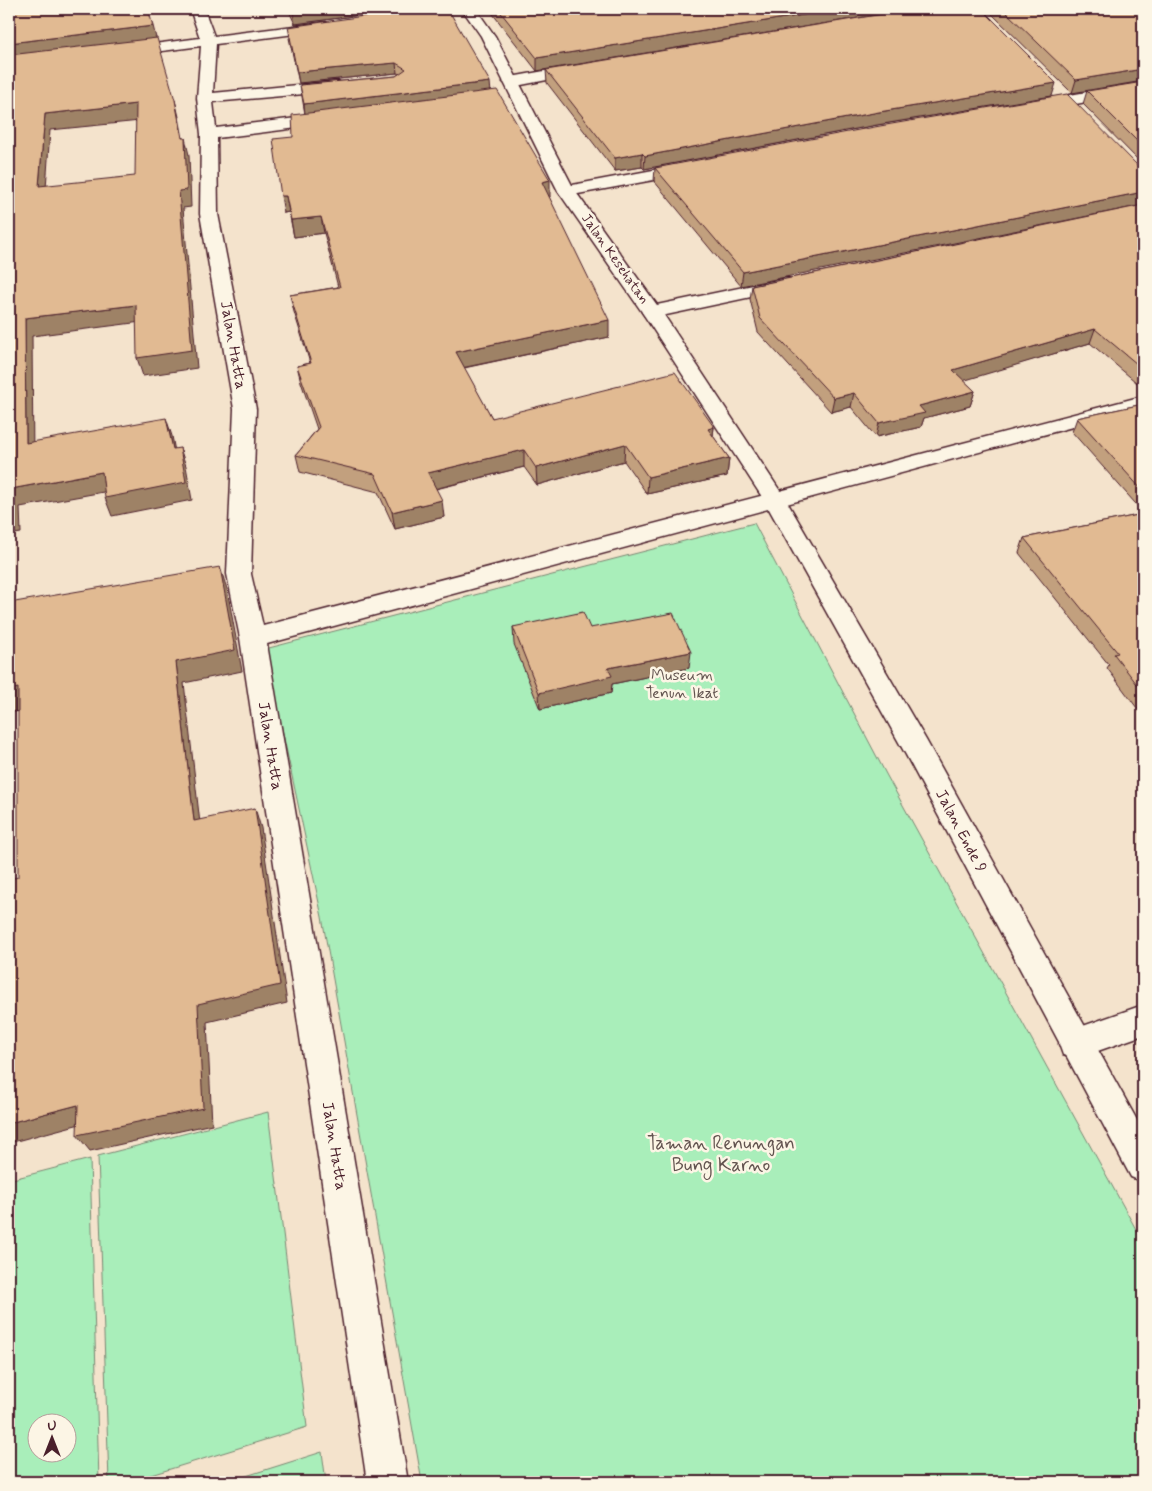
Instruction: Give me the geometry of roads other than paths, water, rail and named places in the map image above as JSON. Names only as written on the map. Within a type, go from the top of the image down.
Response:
[{"type":"main road","name":"Jalan Hatta","points":[[197,9],[209,42],[206,98],[209,134],[210,214],[245,409],[229,576],[252,638],[388,1482]]},
{"type":"main road","name":"Jalan Kesehatan","points":[[470,9],[488,36],[567,190],[652,312],[775,500]]},
{"type":"main road","points":[[104,55],[336,24]]},
{"type":"main road","points":[[499,98],[515,89],[597,67]]},
{"type":"main road","points":[[206,98],[354,84]]},
{"type":"main road","points":[[1052,86],[1080,114]]},
{"type":"main road","points":[[1019,108],[1143,87]]},
{"type":"main road","points":[[209,134],[345,117]]},
{"type":"main road","points":[[567,190],[710,165]]},
{"type":"main road","points":[[652,312],[805,280]]},
{"type":"main road","points":[[252,638],[1143,402]]},
{"type":"main road","name":"Jalan Ende 9","points":[[775,500],[916,748],[1143,1165]]},
{"type":"main road","points":[[1076,1044],[1143,1020]]},
{"type":"park label","name":"Museum Tenun Ikat","points":[[682,684]]},
{"type":"park label","name":"Taman Renungan Bung Karno","points":[[721,1154]]}]
